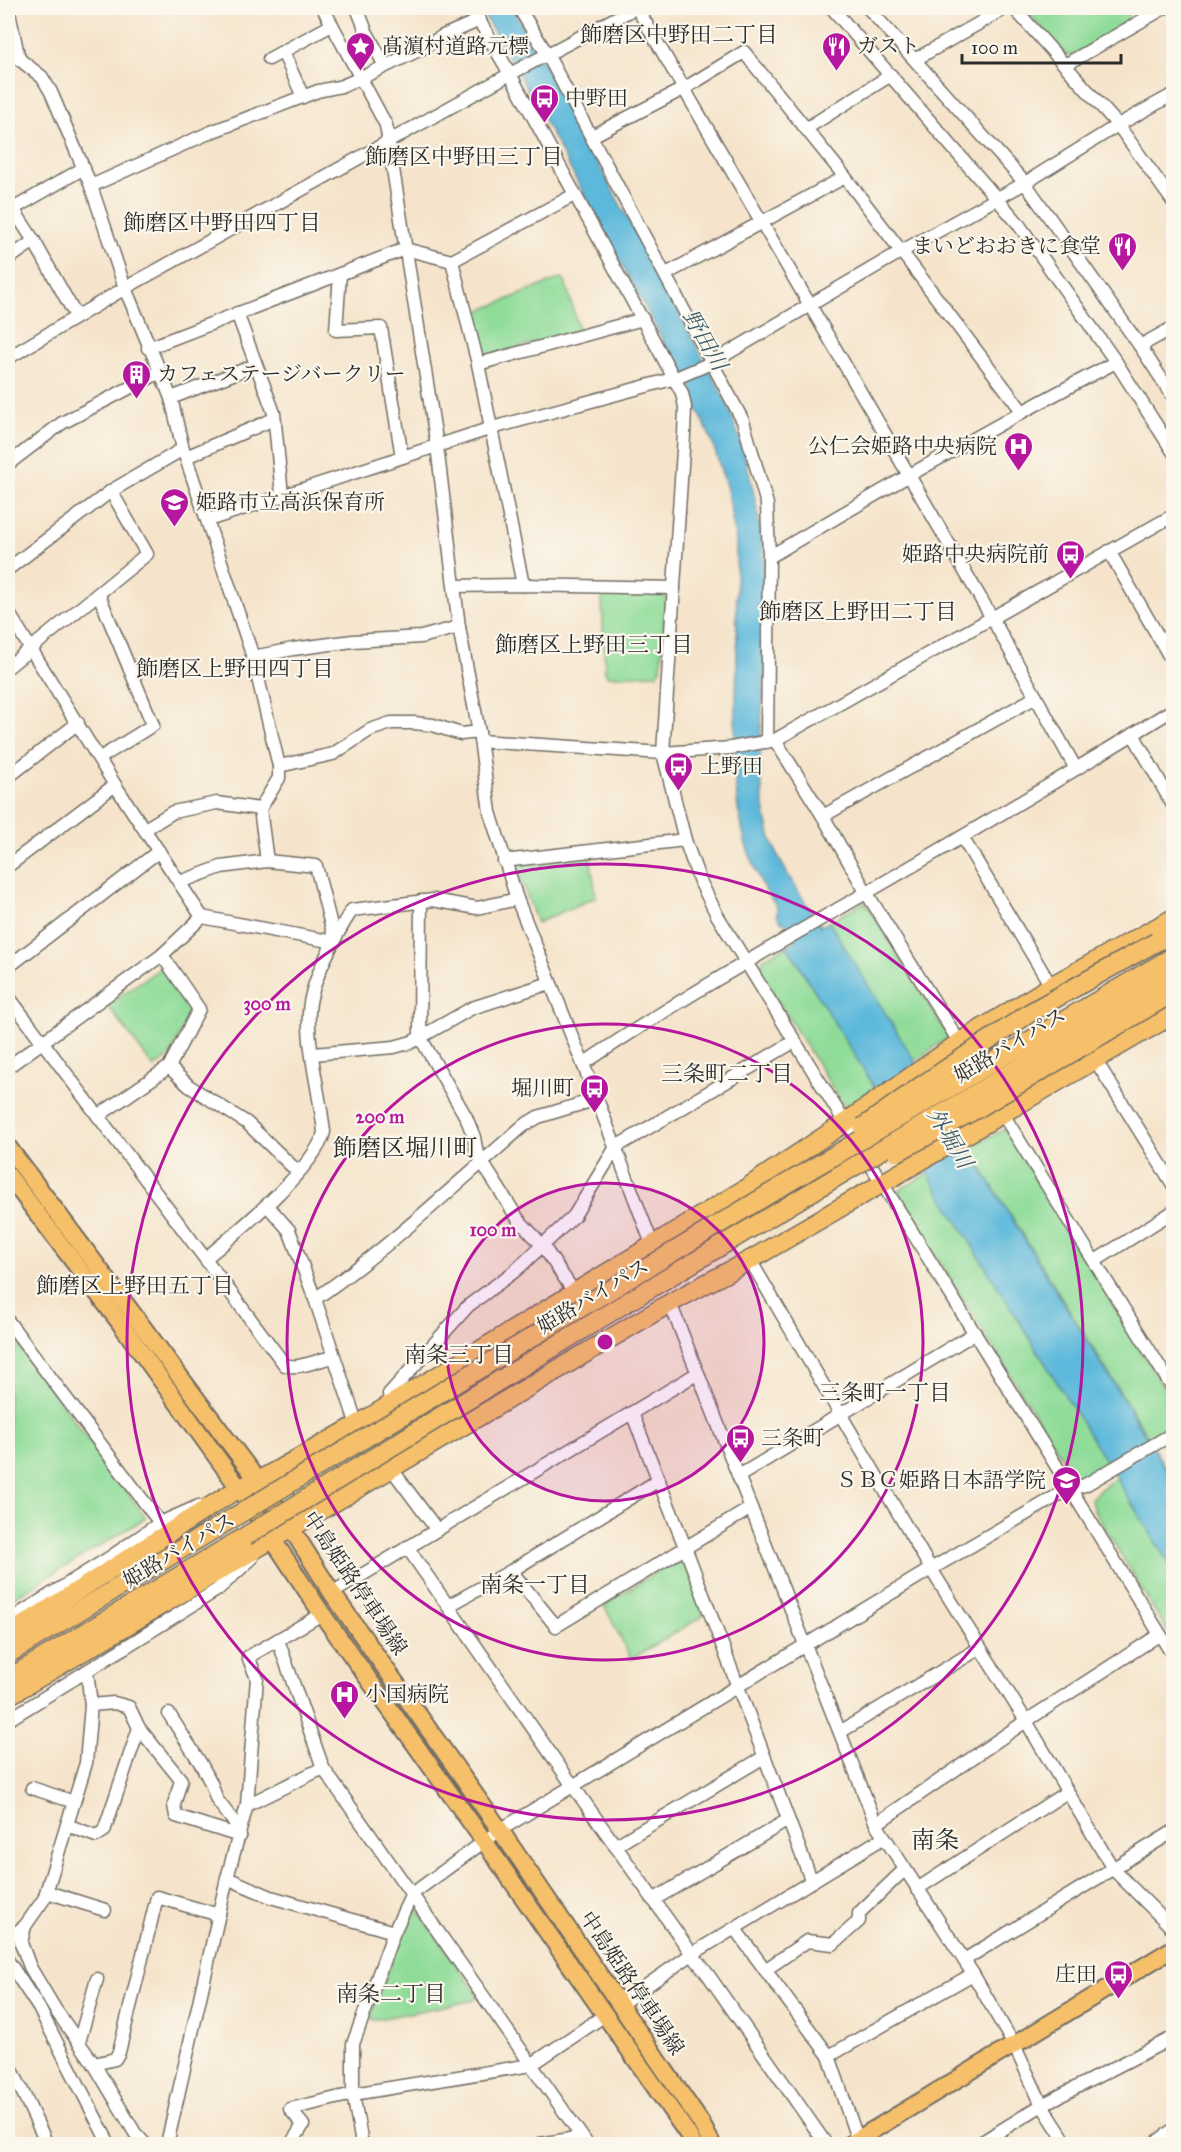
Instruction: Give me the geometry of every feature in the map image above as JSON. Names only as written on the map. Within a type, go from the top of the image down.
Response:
[{"type":"highway","points":[[8,1635],[240,1488],[258,1481],[357,1425],[745,1189],[955,1047],[1051,986],[1173,918]]},
{"type":"highway","points":[[784,1185],[918,1088],[1031,1012],[1173,933]]},
{"type":"highway","name":"姫路バイパス","points":[[8,1654],[784,1185],[1173,956]]},
{"type":"highway","name":"姫路バイパス","points":[[8,1679],[246,1536],[619,1306],[1173,975]]},
{"type":"highway","points":[[855,1164],[886,1158],[970,1113],[1173,992]]},
{"type":"highway","points":[[8,1696],[670,1303],[750,1260],[1096,1061],[1173,1014]]},
{"type":"main road","name":"中島姫路停車場線","points":[[8,1147],[258,1481],[332,1593],[500,1830],[701,2123],[712,2145]]},
{"type":"main road","name":"中島姫路停車場線","points":[[8,1175],[120,1323],[240,1488],[322,1614],[484,1841],[687,2133],[693,2145]]},
{"type":"main road","points":[[856,2143],[1173,1948]]},
{"type":"street","points":[[8,8],[13,56],[42,77],[51,92],[91,186],[125,288],[148,348],[171,398],[184,453],[253,657],[279,766],[279,778],[260,809],[267,861]]},
{"type":"street","points":[[323,8],[386,125],[436,446],[459,627],[480,736],[490,812],[517,899],[652,1244]]},
{"type":"street","points":[[357,8],[366,31],[385,66]]},
{"type":"street","points":[[472,8],[676,378],[682,393],[685,407],[663,753],[685,840],[699,879],[712,906],[795,1041],[853,1117],[882,1184],[1173,1657]]},
{"type":"street","points":[[519,8],[548,54],[743,421],[767,504],[770,557],[771,741],[823,816],[955,1047],[1002,1113],[1173,1390]]},
{"type":"street","points":[[8,358],[125,288],[510,74],[636,8],[685,88],[992,618],[1076,769]]},
{"type":"street","points":[[832,8],[1017,222],[1116,362],[1173,453]]},
{"type":"street","points":[[868,8],[1025,183],[1140,346],[1173,399]]},
{"type":"street","points":[[916,59],[1006,8]]},
{"type":"street","points":[[1014,8],[1118,125],[1173,203]]},
{"type":"street","points":[[1065,65],[1164,8]]},
{"type":"street","points":[[91,186],[211,132],[361,78],[443,36],[480,21]]},
{"type":"street","points":[[269,59],[332,25]]},
{"type":"street","points":[[283,52],[303,97]]},
{"type":"street","points":[[592,136],[685,88],[744,52],[845,177],[1022,411]]},
{"type":"street","points":[[807,128],[891,75]]},
{"type":"street","points":[[208,520],[492,428],[676,378],[711,363],[902,251],[1025,183],[1173,94]]},
{"type":"street","points":[[76,316],[34,241],[10,205],[84,168]]},
{"type":"street","points":[[666,274],[845,177]]},
{"type":"street","points":[[148,348],[405,249],[452,261],[574,195]]},
{"type":"street","points":[[8,259],[34,241]]},
{"type":"street","points":[[452,261],[478,364],[523,585]]},
{"type":"street","points":[[340,274],[336,330],[381,328],[402,457]]},
{"type":"street","points":[[237,313],[274,419],[282,495]]},
{"type":"street","points":[[478,364],[643,319]]},
{"type":"street","points":[[1140,346],[1173,327]]},
{"type":"street","points":[[770,557],[908,475],[1022,411],[1116,362]]},
{"type":"street","points":[[171,398],[256,365]]},
{"type":"street","points":[[8,464],[62,423],[160,372]]},
{"type":"street","points":[[8,569],[111,491],[184,453],[274,419]]},
{"type":"street","points":[[8,667],[32,650],[147,554],[111,491]]},
{"type":"street","points":[[279,766],[333,754],[370,730],[391,723],[433,725],[461,734],[663,753],[731,748],[771,741],[1173,515]]},
{"type":"street","points":[[1109,551],[1173,664]]},
{"type":"street","points":[[455,586],[674,588]]},
{"type":"street","points":[[99,595],[153,725],[100,758]]},
{"type":"street","points":[[8,612],[115,785],[202,917],[335,942]]},
{"type":"street","points":[[253,657],[353,641],[421,637],[459,627]]},
{"type":"street","points":[[823,816],[1036,697]]},
{"type":"street","points":[[583,1064],[639,1026],[746,960],[962,837],[1173,709]]},
{"type":"street","points":[[8,777],[78,723]]},
{"type":"street","points":[[1133,734],[1173,807]]},
{"type":"street","points":[[8,866],[115,785]]},
{"type":"street","points":[[145,829],[173,812],[217,803],[260,809]]},
{"type":"street","points":[[962,837],[1051,986]]},
{"type":"street","points":[[504,861],[685,840]]},
{"type":"street","points":[[8,967],[159,851]]},
{"type":"street","points":[[180,882],[221,867],[267,861],[316,866],[335,942]]},
{"type":"street","points":[[206,1258],[267,1205],[298,1172],[322,1140],[324,1132],[312,1054],[309,1012],[312,992],[352,910],[433,900],[477,908],[517,899]]},
{"type":"street","points":[[421,901],[420,1037],[466,1117],[482,1162],[518,1219],[543,1246],[574,1292]]},
{"type":"street","points":[[8,1067],[162,955],[202,917]]},
{"type":"street","points":[[98,1116],[169,1066],[200,1009],[162,955]]},
{"type":"street","points":[[312,1054],[394,1047],[412,1042],[472,1008],[550,983]]},
{"type":"street","points":[[8,996],[285,1365],[292,1368],[322,1359],[334,1358]]},
{"type":"street","points":[[392,1403],[389,1394],[468,1306],[515,1271],[574,1216],[615,1147],[795,1041]]},
{"type":"street","points":[[1096,1061],[1173,1186]]},
{"type":"street","points":[[169,1066],[189,1086],[247,1123],[298,1172]]},
{"type":"street","points":[[315,1299],[352,1274],[523,1125],[538,1117],[597,1099]]},
{"type":"street","points":[[267,1205],[289,1230],[315,1299],[357,1425]]},
{"type":"street","points":[[1095,1261],[1173,1211]]},
{"type":"street","points":[[750,1260],[931,1569],[1026,1721],[1113,1869],[1173,1930]]},
{"type":"street","points":[[670,1303],[876,1824],[973,1974],[1014,2045],[1042,2104],[1067,2145]]},
{"type":"street","points":[[8,1321],[160,1523]]},
{"type":"street","points":[[739,1476],[975,1333]]},
{"type":"street","points":[[332,1593],[698,1373]]},
{"type":"street","points":[[632,1413],[812,1882]]},
{"type":"street","points":[[362,2145],[353,2094],[353,2044],[394,1932],[412,1894],[500,1830],[737,1686],[1069,1488],[1085,1485],[1173,1433]]},
{"type":"street","points":[[391,1468],[437,1530]]},
{"type":"street","points":[[448,1606],[511,1571],[659,1480]]},
{"type":"street","points":[[8,1621],[160,1523],[240,1488]]},
{"type":"street","points":[[511,1571],[556,1626],[751,1508]]},
{"type":"street","points":[[8,1720],[217,1590],[273,1540]]},
{"type":"street","points":[[408,1547],[826,2145]]},
{"type":"street","points":[[8,1612],[89,1565],[112,1556]]},
{"type":"street","points":[[167,2145],[227,1878],[247,1805],[257,1678],[248,1658],[322,1614]]},
{"type":"street","points":[[876,1824],[1026,1721],[1160,1635]]},
{"type":"street","points":[[278,1640],[323,1768],[584,2141],[540,2145]]},
{"type":"street","points":[[840,1732],[980,1648]]},
{"type":"street","points":[[8,1939],[25,1926],[44,1899],[86,1763],[91,1705],[87,1671]]},
{"type":"street","points":[[8,1703],[48,1672]]},
{"type":"street","points":[[91,1705],[114,1703],[129,1707],[140,1728],[181,1780],[174,1805],[176,1816],[240,1836]]},
{"type":"street","points":[[169,1714],[201,1764],[217,1800],[234,1822],[240,1836]]},
{"type":"street","points":[[67,1825],[96,1836],[104,1831],[140,1728]]},
{"type":"street","points":[[615,1846],[765,1757]]},
{"type":"street","points":[[247,1805],[323,1768]]},
{"type":"street","points":[[32,1788],[74,1802]]},
{"type":"street","points":[[917,1889],[1067,1792]]},
{"type":"street","points":[[653,1900],[788,1820]]},
{"type":"street","points":[[964,1960],[1173,1831]]},
{"type":"street","points":[[619,2005],[692,1954],[883,1838]]},
{"type":"street","points":[[765,1970],[807,1941],[833,1944],[859,1921],[859,1913],[904,1870]]},
{"type":"street","points":[[227,1878],[271,1897],[394,1932]]},
{"type":"street","points":[[47,1892],[100,1905]]},
{"type":"street","points":[[94,2064],[115,2060],[119,2052],[157,1897],[219,1915]]},
{"type":"street","points":[[25,1926],[21,1943],[30,1966],[55,2009],[94,2064],[135,2133],[145,2145]]},
{"type":"street","points":[[735,1929],[829,2056],[856,2143]]},
{"type":"street","points":[[8,1961],[39,2008],[109,2145]]},
{"type":"street","points":[[829,2056],[973,1974]]},
{"type":"street","points":[[79,2042],[97,1979]]},
{"type":"street","points":[[291,2145],[303,2125],[290,2109],[353,2094],[531,2065],[604,2015]]},
{"type":"street","points":[[979,2145],[1042,2104],[1173,2037]]},
{"type":"street","points":[[8,2061],[47,2145]]},
{"type":"street","points":[[1154,2145],[1173,2129]]},
{"type":"green space","points":[[1028,8],[1125,8],[1132,21],[1072,56],[1065,55],[1027,11]]},
{"type":"green space","points":[[562,278],[565,281],[579,331],[487,356],[481,352],[472,317],[476,312]]},
{"type":"green space","points":[[661,593],[666,597],[661,669],[657,674],[608,676],[605,672],[602,598],[605,594]]},
{"type":"green space","points":[[590,855],[596,897],[537,923],[516,866],[521,862]]},
{"type":"green space","points":[[865,902],[949,1037],[914,1061],[829,922]]},
{"type":"green space","points":[[787,946],[875,1087],[845,1108],[760,972],[763,959]]},
{"type":"green space","points":[[162,967],[191,1009],[171,1055],[154,1068],[107,1005]]},
{"type":"green space","points":[[1005,1129],[1173,1403],[1173,1429],[1151,1442],[969,1148]]},
{"type":"green space","points":[[929,1173],[1110,1467],[1091,1477],[1077,1477],[1069,1469],[896,1192]]},
{"type":"green space","points":[[8,1331],[146,1518],[8,1601]]},
{"type":"green space","points":[[1116,1478],[1173,1570],[1173,1641],[1093,1508],[1091,1499]]},
{"type":"green space","points":[[678,1558],[686,1560],[704,1610],[702,1617],[631,1659],[604,1605]]},
{"type":"green space","points":[[416,1907],[477,1994],[475,2000],[373,2020],[370,2017],[411,1909]]},
{"type":"water","name":"外堀川","points":[[480,8],[512,8],[711,373],[731,414],[753,487],[764,563],[767,614],[760,753],[764,808],[774,847],[792,882],[821,926],[829,922],[1173,1480],[1173,1570],[787,946],[796,940],[785,922],[781,922],[777,915],[777,907],[762,885],[746,845],[738,809],[734,768],[737,664],[736,540],[727,489],[712,441],[686,383],[524,83]]},
{"type":"place","name":"髙濵村道路元標","points":[[361,72]]},
{"type":"place","name":"ガスト","points":[[836,72]]},
{"type":"place","name":"中野田","points":[[544,124]]},
{"type":"place","name":"まいどおおきに食堂","points":[[1122,272]]},
{"type":"place","name":"カフェステージバークリー","points":[[136,400]]},
{"type":"place","name":"公仁会姫路中央病院","points":[[1018,472]]},
{"type":"place","name":"姫路市立高浜保育所","points":[[175,528]]},
{"type":"place","name":"姫路中央病院前","points":[[1070,580]]},
{"type":"place","name":"上野田","points":[[679,792]]},
{"type":"place","name":"堀川町","points":[[595,1114]]},
{"type":"place","name":"三条町","points":[[740,1464]]},
{"type":"place","name":"ＳＢＣ姫路日本語学院","points":[[1067,1506]]},
{"type":"place","name":"小国病院","points":[[344,1720]]},
{"type":"place","name":"庄田","points":[[1118,2000]]},
{"type":"district","name":"飾磨区中野田二丁目","points":[[679,34]]},
{"type":"district","name":"飾磨区中野田三丁目","points":[[464,156]]},
{"type":"district","name":"飾磨区中野田四丁目","points":[[222,222]]},
{"type":"district","name":"飾磨区上野田二丁目","points":[[858,611]]},
{"type":"district","name":"飾磨区上野田三丁目","points":[[594,644]]},
{"type":"district","name":"飾磨区上野田四丁目","points":[[235,668]]},
{"type":"district","name":"三条町二丁目","points":[[727,1073]]},
{"type":"district","name":"飾磨区堀川町","points":[[405,1148]]},
{"type":"district","name":"飾磨区上野田五丁目","points":[[135,1285]]},
{"type":"district","name":"南条三丁目","points":[[459,1354]]},
{"type":"district","name":"三条町一丁目","points":[[885,1392]]},
{"type":"district","name":"南条一丁目","points":[[535,1584]]},
{"type":"district","name":"南条","points":[[935,1840]]},
{"type":"district","name":"南条二丁目","points":[[391,1993]]},
{"type":"water label","name":"野田川","points":[[705,340]]}]
